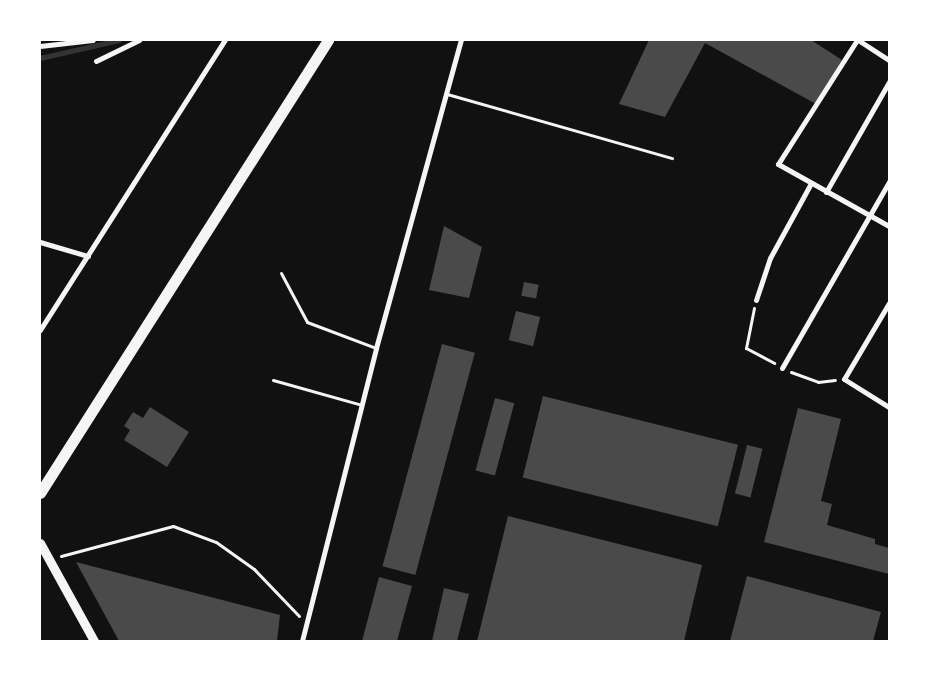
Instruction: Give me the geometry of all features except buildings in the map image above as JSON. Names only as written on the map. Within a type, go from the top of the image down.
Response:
[{"type":"main road","points":[[40,493],[328,40]]},
{"type":"street","points":[[40,46],[93,40]]},
{"type":"street","points":[[96,61],[139,40]]},
{"type":"street","points":[[40,330],[225,40]]},
{"type":"street","points":[[302,641],[376,348],[461,40]]},
{"type":"street","points":[[889,60],[858,40],[778,164],[889,226]]},
{"type":"street","points":[[826,192],[889,82]]},
{"type":"street","points":[[782,368],[889,182]]},
{"type":"street","points":[[756,300],[770,258],[811,183]]},
{"type":"street","points":[[40,242],[88,256]]},
{"type":"street","points":[[889,303],[844,379],[889,407]]},
{"type":"street","points":[[40,543],[94,641]]},
{"type":"lane","points":[[446,94],[672,158]]},
{"type":"lane","points":[[281,273],[307,322],[376,348]]},
{"type":"lane","points":[[273,380],[363,405]]},
{"type":"path","points":[[49,559],[173,526],[216,542],[254,569],[307,623]]},
{"type":"waterway","points":[[40,58],[119,40]]}]
